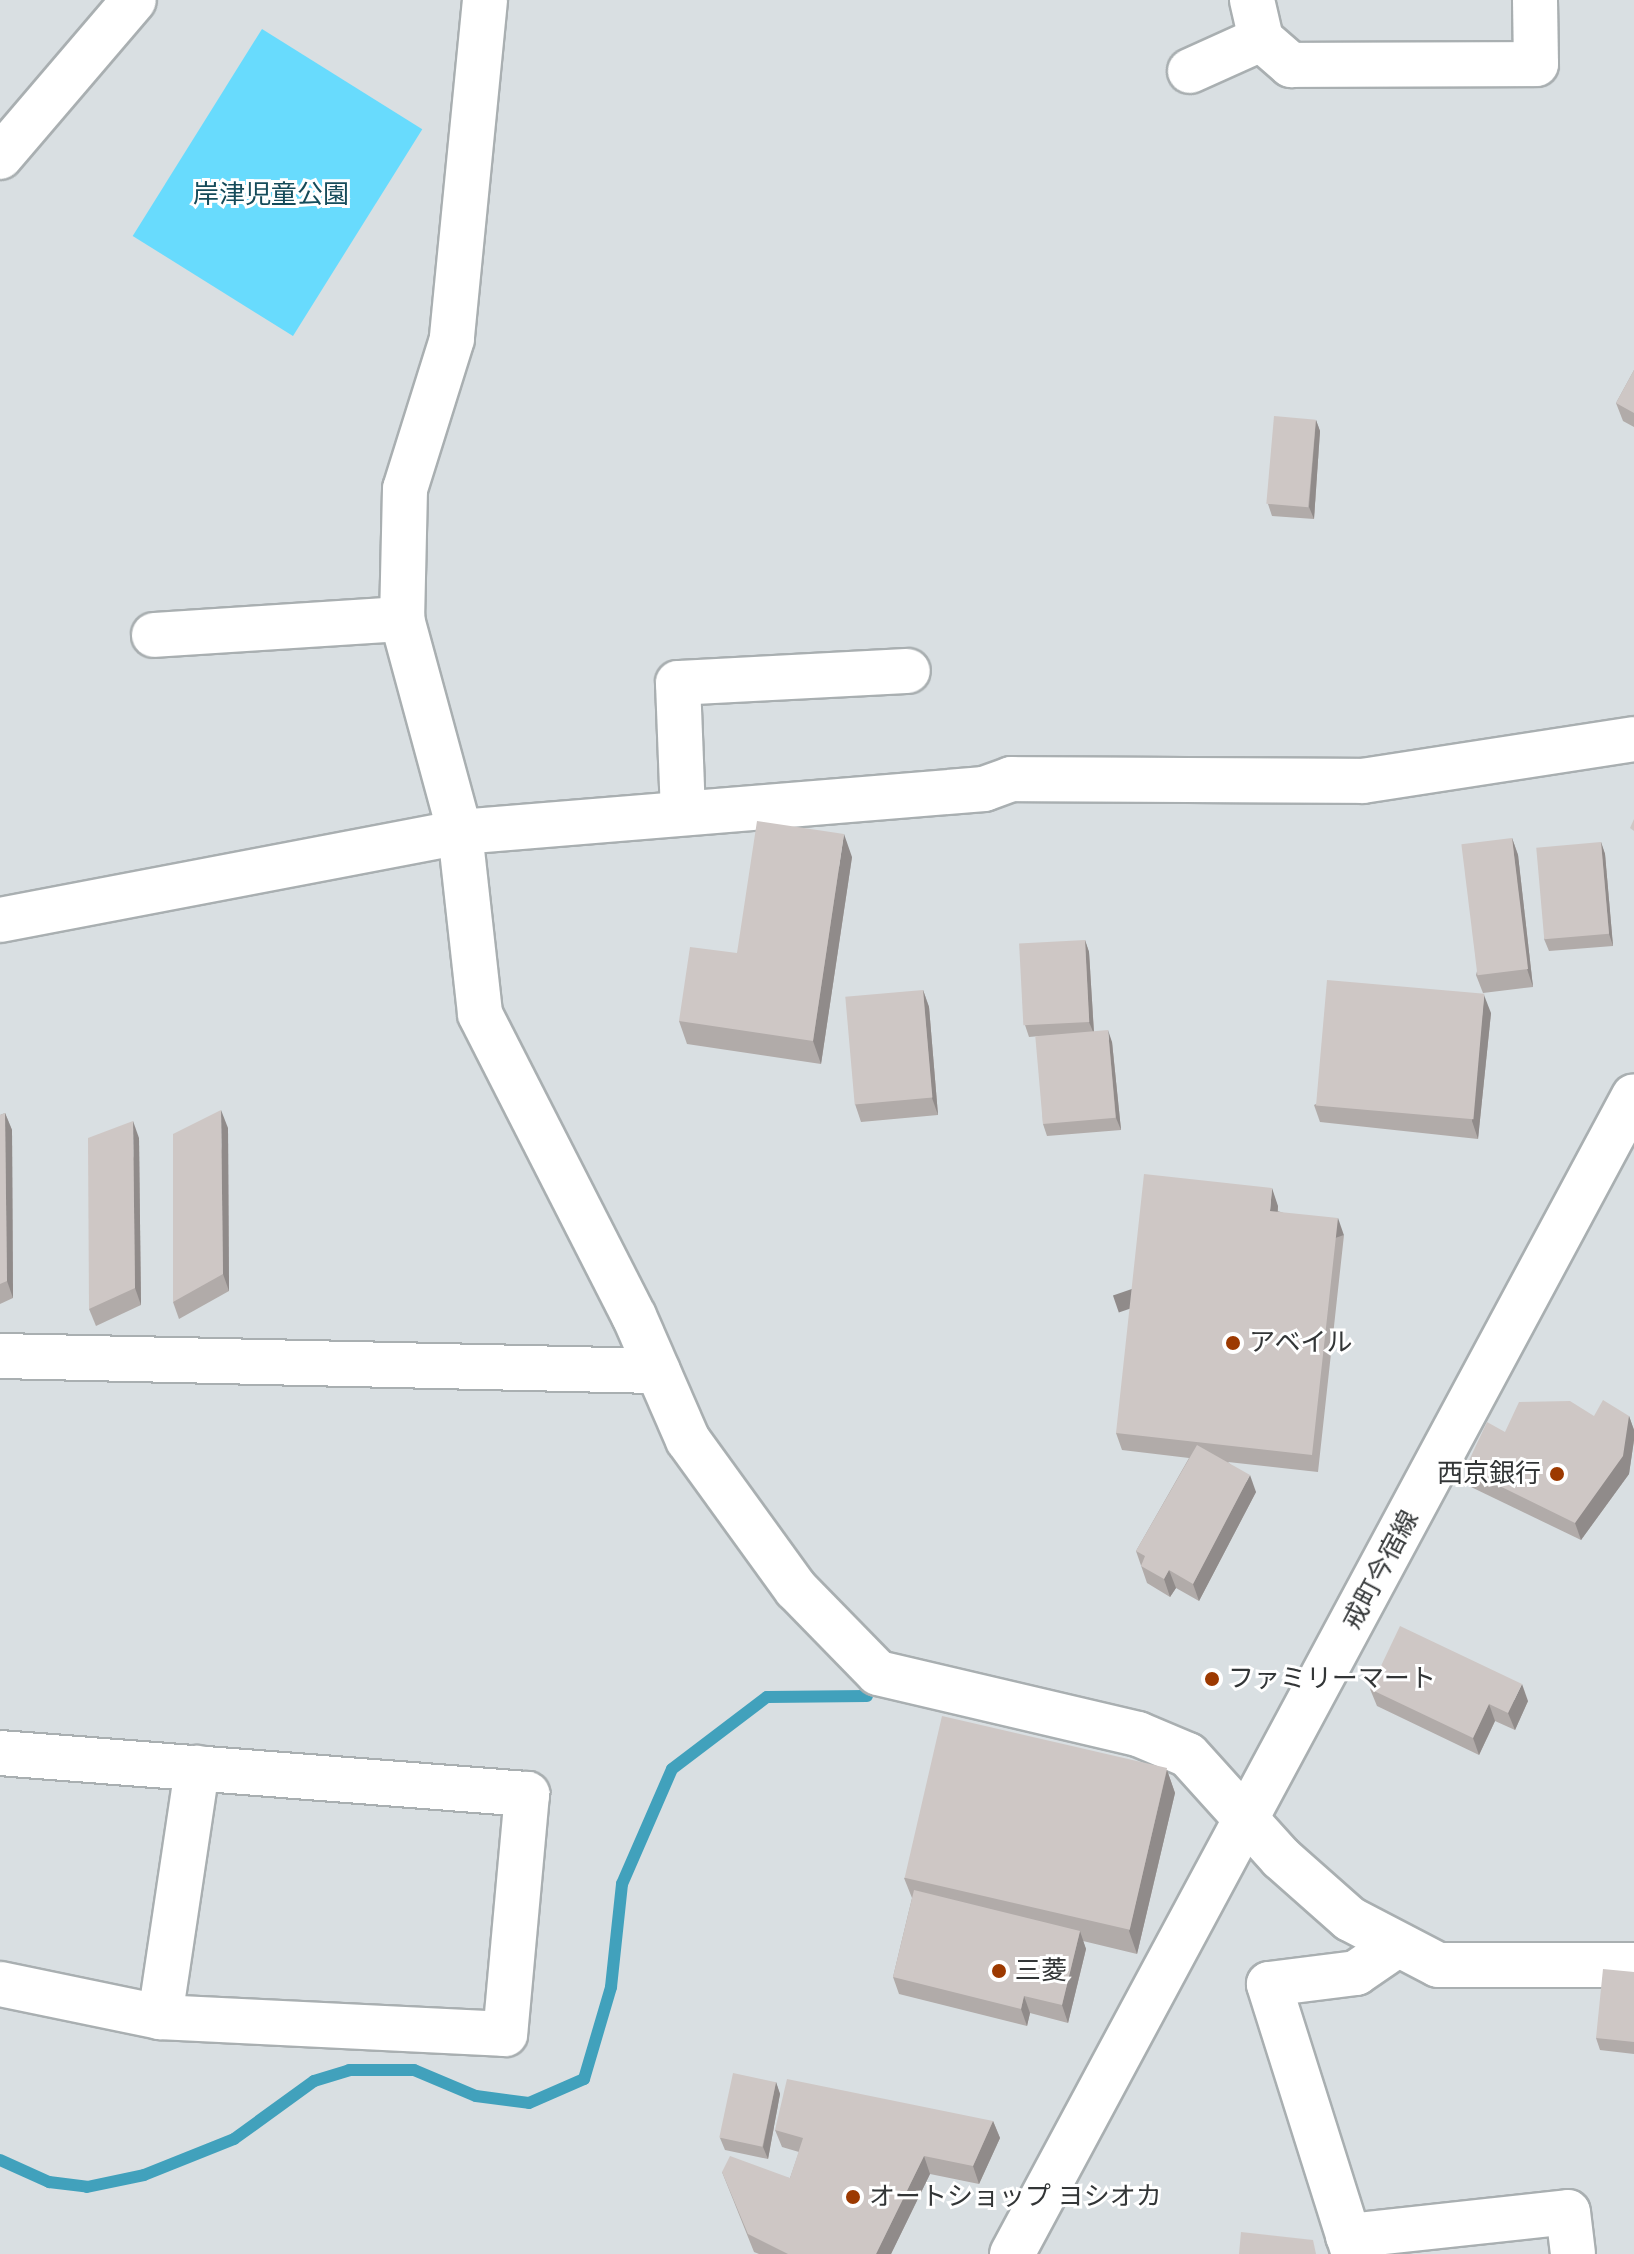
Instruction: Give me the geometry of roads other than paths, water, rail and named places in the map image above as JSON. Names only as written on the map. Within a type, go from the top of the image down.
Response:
[{"type":"street","points":[[0,157],[134,0]]},
{"type":"street","points":[[485,0],[452,339],[405,489],[402,619],[460,832],[480,1014],[658,1371],[688,1440],[796,1589],[878,1673],[1138,1734],[1188,1755],[1249,1817],[1281,1858],[1394,1947],[1438,1965],[1634,1965]]},
{"type":"street","points":[[1190,71],[1256,19],[1291,65],[1536,64],[1535,0]]},
{"type":"street","points":[[154,635],[402,619]]},
{"type":"street","points":[[683,813],[678,683],[908,671]]},
{"type":"street","points":[[0,920],[460,832],[984,789],[1011,779],[1363,781],[1634,739]]},
{"type":"street","name":"戒町今宿線","points":[[1012,2254],[1634,1096]]},
{"type":"street","points":[[0,1356],[658,1371]]},
{"type":"street","points":[[0,1753],[527,1794],[505,2034],[160,2017],[0,1984]]},
{"type":"street","points":[[160,2017],[197,1768]]},
{"type":"street","points":[[1394,1947],[1356,1973],[1269,1984],[1351,2245],[1568,2212],[1573,2254]]},
{"type":"waterway","points":[[0,2160],[49,2182],[87,2187],[144,2175],[234,2139],[314,2081],[349,2070],[414,2070],[476,2096],[529,2103],[584,2079],[611,1987],[622,1884],[672,1769],[767,1697],[867,1696]]},
{"type":"place","name":"アベイル","points":[[1233,1343]]},
{"type":"place","name":"西京銀行","points":[[1557,1474]]},
{"type":"place","name":"ファミリーマート","points":[[1212,1679]]},
{"type":"place","name":"三菱","points":[[999,1971]]},
{"type":"place","name":"オートショップ ヨシオカ","points":[[853,2197]]},
{"type":"park label","name":"岸津児童公園","points":[[271,195]]}]
